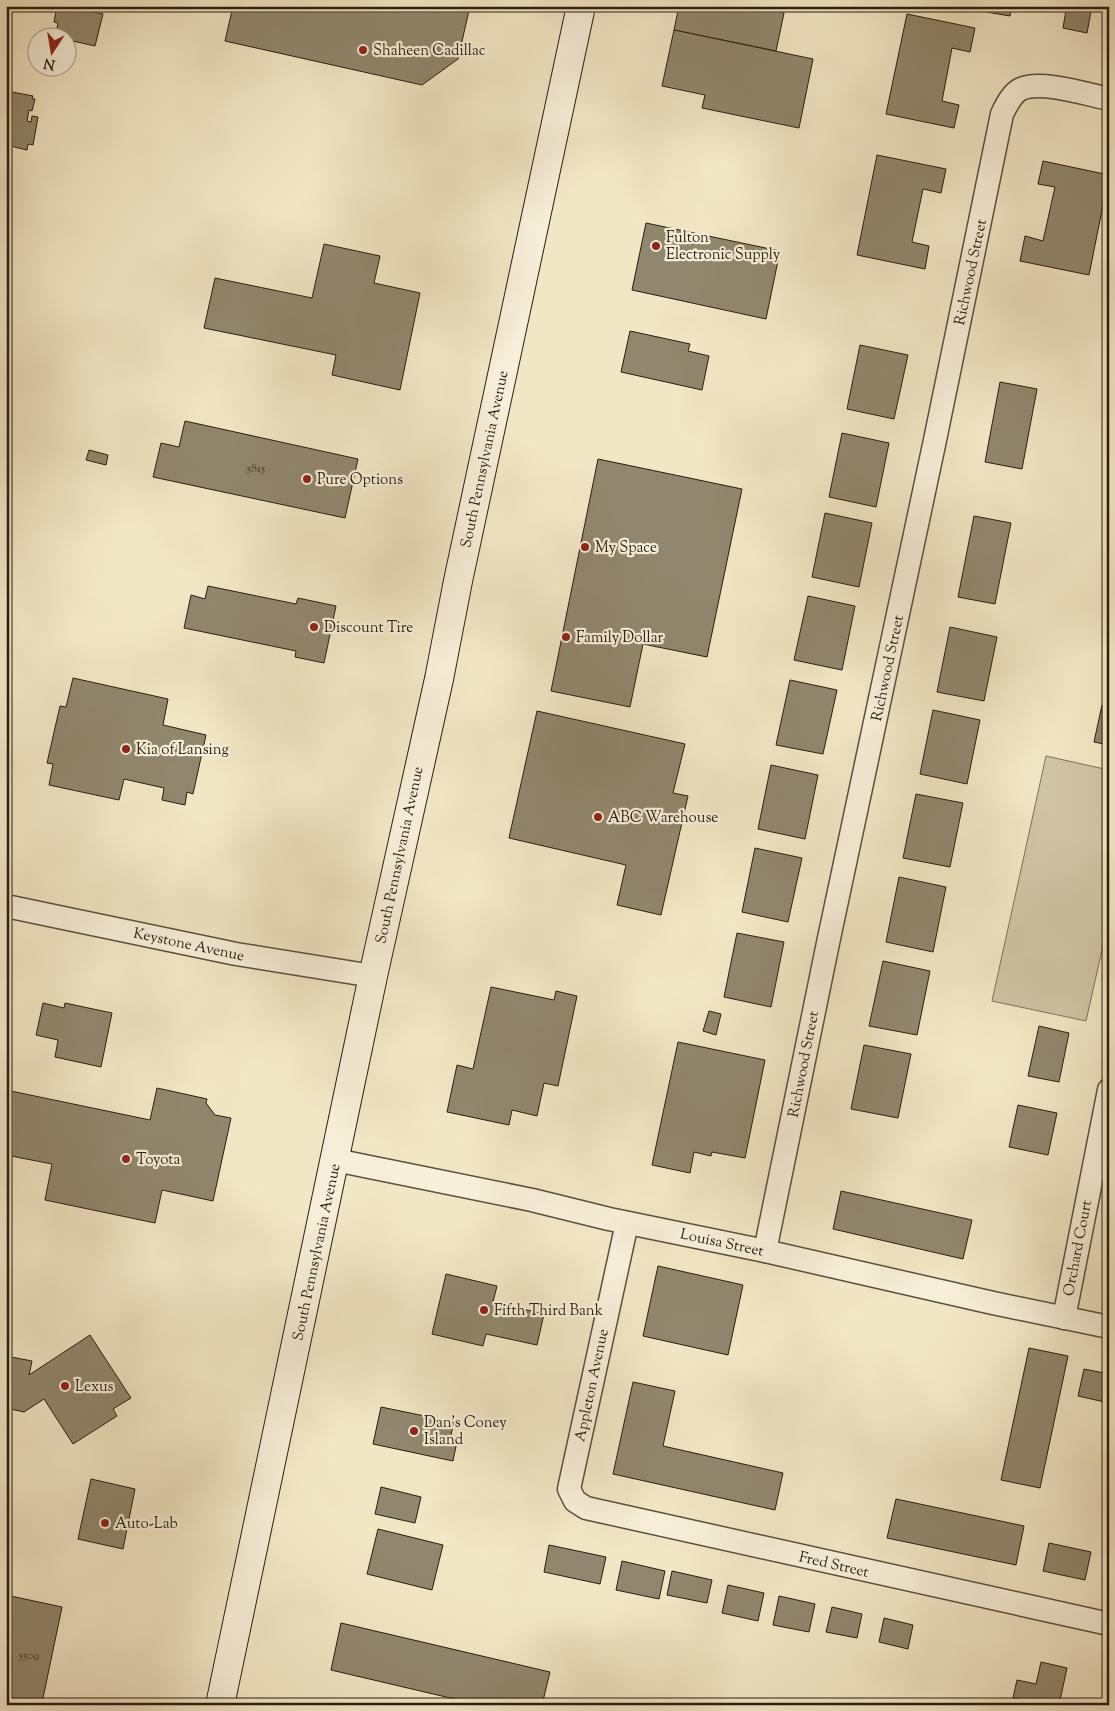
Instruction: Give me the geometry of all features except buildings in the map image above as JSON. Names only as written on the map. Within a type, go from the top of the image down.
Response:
[{"type":"main road","name":"South Pennsylvania Avenue","points":[[220,1705],[336,1160],[373,976],[439,679],[458,581],[581,6]]},
{"type":"street","name":"Richwood Street","points":[[765,1251],[1002,114],[1008,102],[1019,90],[1037,85],[1109,99]]},
{"type":"street","name":"Keystone Avenue","points":[[6,906],[236,954],[373,976]]},
{"type":"street","name":"Orchard Court","points":[[1064,1318],[1109,1090]]},
{"type":"street","name":"Louisa Street","points":[[336,1160],[532,1200],[627,1223],[765,1251],[974,1299],[1109,1327]]},
{"type":"street","name":"Appleton Avenue","points":[[568,1489],[627,1223]]},
{"type":"street","name":"Fred Street","points":[[568,1489],[575,1501],[586,1508],[1109,1624]]},
{"type":"shaded area","points":[[1046,756],[1109,770],[1109,919],[1086,1021],[992,1001]]},
{"type":"place","name":"Shaheen Cadillac","points":[[363,50]]},
{"type":"place","name":"Fulton Electronic Supply","points":[[656,246]]},
{"type":"place","name":"Pure Options","points":[[307,479]]},
{"type":"place","name":"My Space","points":[[585,547]]},
{"type":"place","name":"Discount Tire","points":[[314,627]]},
{"type":"place","name":"Family Dollar","points":[[566,637]]},
{"type":"place","name":"Kia of Lansing","points":[[126,749]]},
{"type":"place","name":"ABC Warehouse","points":[[598,817]]},
{"type":"place","name":"Toyota","points":[[126,1159]]},
{"type":"place","name":"Fifth Third Bank","points":[[484,1310]]},
{"type":"place","name":"Lexus","points":[[65,1386]]},
{"type":"place","name":"Dan's Coney Island","points":[[414,1431]]},
{"type":"place","name":"Auto-Lab","points":[[105,1523]]}]
